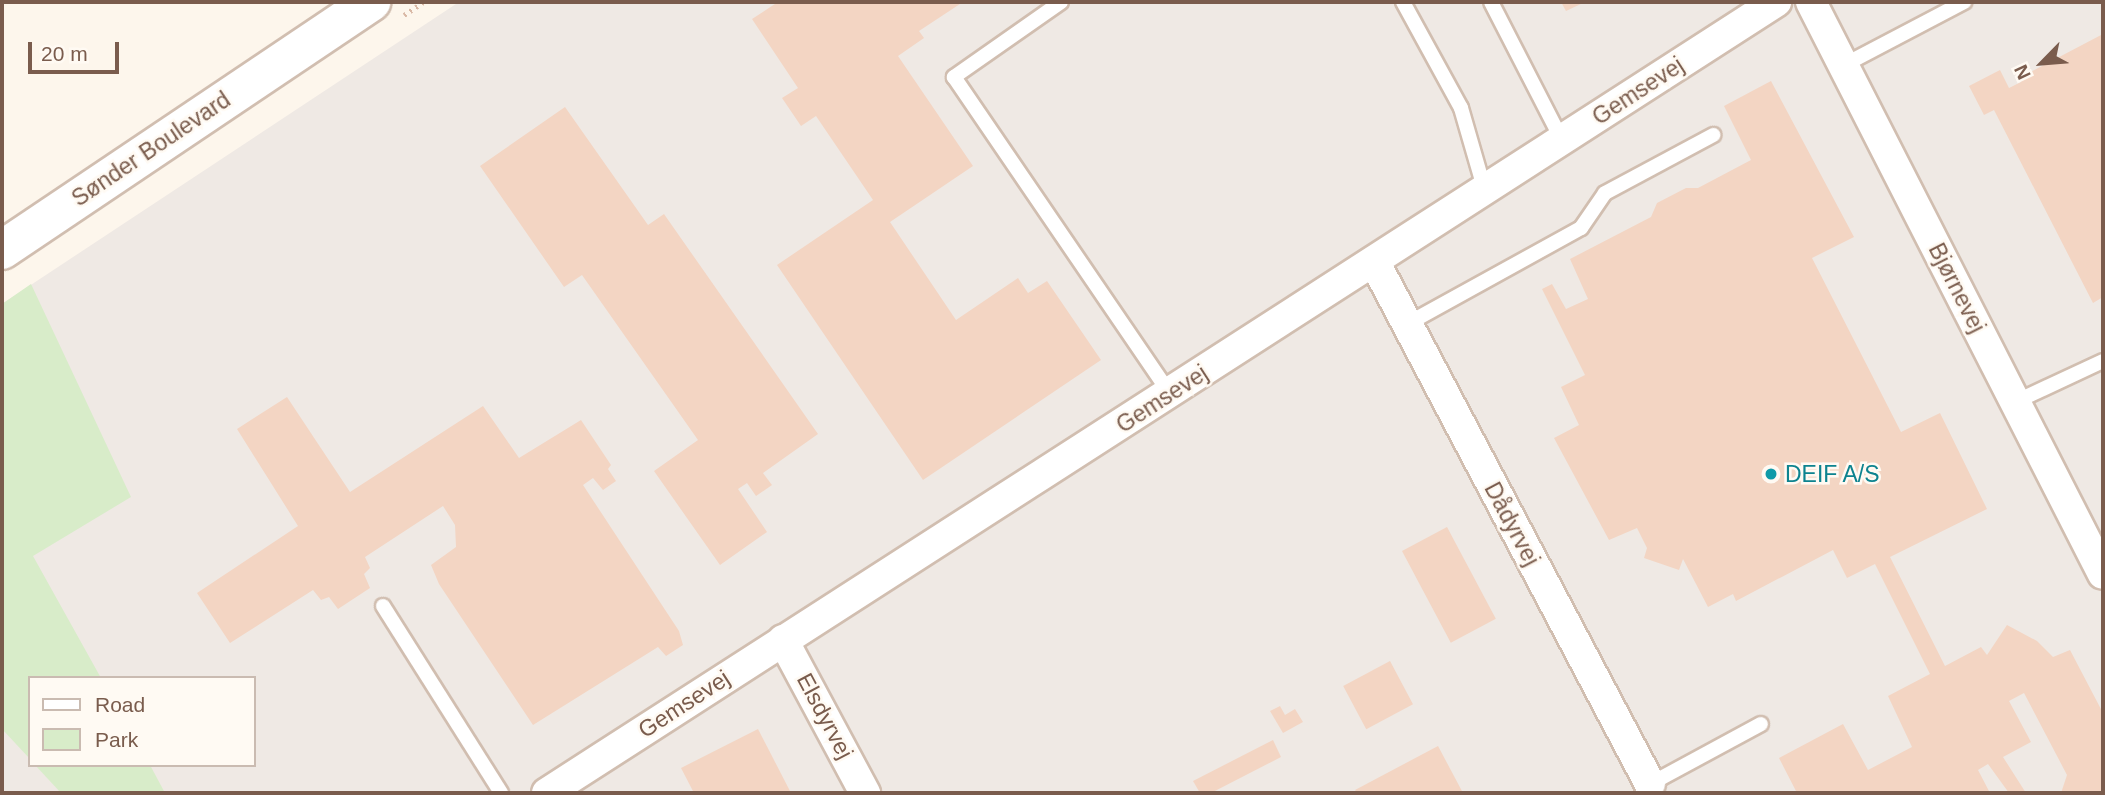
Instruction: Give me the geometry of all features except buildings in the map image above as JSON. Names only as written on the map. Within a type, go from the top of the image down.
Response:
[{"type":"main road","name":"Sønder Boulevard","points":[[2,250],[371,2]]},
{"type":"street","name":"Gemsevej","points":[[547,793],[1375,263],[1776,2]]},
{"type":"street","name":"Bjørnevej","points":[[1811,2],[2103,574]]},
{"type":"street","name":"Dådyrvej","points":[[1375,263],[1650,784]]},
{"type":"street","name":"Elsdyrvej","points":[[783,640],[865,793]]},
{"type":"lane","points":[[1061,2],[954,78],[1170,394]]},
{"type":"lane","points":[[1404,2],[1461,108],[1485,191]]},
{"type":"lane","points":[[1491,2],[1562,140]]},
{"type":"lane","points":[[1844,65],[1964,2]]},
{"type":"lane","points":[[1408,324],[1581,228],[1605,193],[1713,135]]},
{"type":"lane","points":[[2015,402],[2103,361]]},
{"type":"lane","points":[[383,606],[500,793]]},
{"type":"lane","points":[[1650,784],[1761,724]]},
{"type":"shaded area","points":[[459,2],[2103,2],[2103,793],[2,793],[2,304]]},
{"type":"green space","points":[[31,284],[131,497],[33,556],[100,676],[28,676],[28,757],[2,729],[2,304]]},
{"type":"green space","points":[[37,767],[151,767],[165,793],[61,793]]},
{"type":"place","name":"DEIF A/S","points":[[1771,474]]}]
